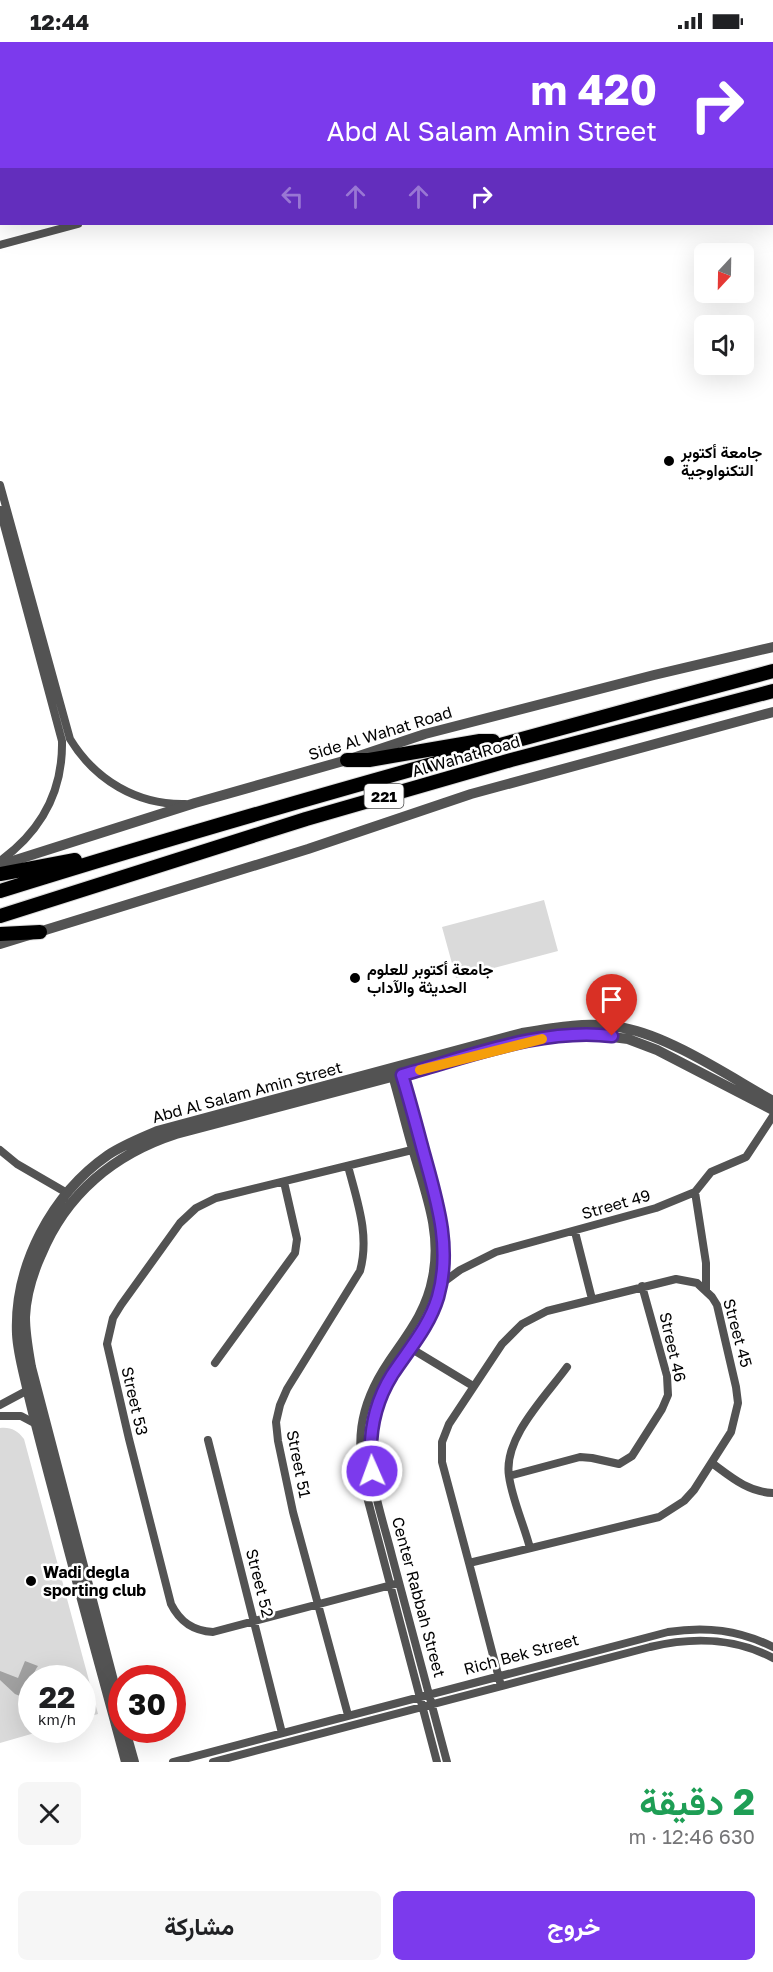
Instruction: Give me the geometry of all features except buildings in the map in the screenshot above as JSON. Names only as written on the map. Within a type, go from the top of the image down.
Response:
[{"type":"highway","name":"Al Wahat Road","points":[[0,891],[504,743],[773,671]]},
{"type":"highway","name":"Al Wahat Road","points":[[0,916],[306,819],[512,760],[773,691]]},
{"type":"highway","points":[[347,760],[369,760],[480,741],[504,743]]},
{"type":"highway","points":[[0,874],[69,861],[101,860]]},
{"type":"highway","points":[[0,934],[21,931],[40,932]]},
{"type":"street","points":[[0,245],[74,225]]},
{"type":"street","points":[[0,485],[70,739],[75,749],[99,774],[128,792],[160,802],[195,803]]},
{"type":"street","points":[[0,510],[62,741],[58,783],[46,813],[27,839],[0,863]]},
{"type":"street","name":"Side Al Wahat Road","points":[[0,863],[195,803],[347,760],[425,734],[773,647]]},
{"type":"street","points":[[0,944],[308,849],[471,794],[773,712]]},
{"type":"street","name":"Abd Al Salam Amin Street","points":[[126,1762],[32,1389],[18,1352],[17,1317],[27,1267],[38,1239],[67,1193],[96,1164],[141,1138],[396,1072],[549,1028],[568,1025],[605,1025],[624,1028],[661,1040],[773,1101]]},
{"type":"street","name":"Abd Al Salam Amin Street","points":[[396,1072],[534,1040],[566,1035],[597,1034],[628,1039],[657,1050],[773,1110]]},
{"type":"street","name":"Center Rabbah Street","points":[[396,1072],[412,1150],[433,1222],[434,1264],[424,1306],[402,1343],[388,1361],[371,1394],[361,1424],[359,1440],[361,1471],[429,1694],[447,1762]]},
{"type":"street","name":"Center Rabbah Street","points":[[396,1072],[428,1168],[443,1229],[444,1257],[441,1284],[432,1311],[385,1389],[375,1415],[370,1443],[372,1471],[395,1584],[422,1707],[437,1762]]},
{"type":"street","name":"Street 49","points":[[441,1284],[460,1270],[496,1252],[575,1232],[664,1205],[695,1192],[711,1172],[746,1157],[773,1116]]},
{"type":"street","name":"Abd Al Salam Amin Street","points":[[108,1665],[44,1435],[36,1424],[26,1334],[27,1301],[35,1269],[53,1228],[71,1202],[105,1170],[175,1130]]},
{"type":"street","points":[[0,1150],[17,1164],[67,1193]]},
{"type":"street","name":"Street 53","points":[[395,1584],[213,1632],[187,1625],[171,1604],[107,1344],[113,1318],[121,1305],[187,1215],[205,1203],[216,1198],[412,1150]]},
{"type":"street","name":"Street 51","points":[[348,1166],[365,1239],[360,1271],[287,1389],[279,1405],[276,1422],[293,1512],[348,1715]]},
{"type":"street","points":[[418,1171],[428,1168]]},
{"type":"street","points":[[215,1363],[295,1253],[296,1232],[284,1182]]},
{"type":"street","points":[[695,1192],[706,1263],[706,1290]]},
{"type":"street","points":[[575,1232],[592,1299]]},
{"type":"street","name":"Street 45","points":[[469,1563],[659,1517],[684,1501],[731,1432],[738,1403],[717,1305],[706,1290],[687,1280],[676,1279],[547,1311],[522,1324],[502,1344],[444,1433],[441,1452],[469,1563],[499,1675],[501,1686]]},
{"type":"street","name":"Street 46","points":[[509,1476],[580,1457],[619,1464],[632,1456],[662,1409],[669,1387],[642,1286]]},
{"type":"street","points":[[402,1343],[473,1386]]},
{"type":"street","points":[[530,1548],[509,1476],[508,1463],[515,1439],[567,1367]]},
{"type":"street","points":[[0,1405],[32,1389]]},
{"type":"street","points":[[0,1416],[21,1416],[36,1424]]},
{"type":"street","name":"Street 52","points":[[208,1440],[282,1733]]},
{"type":"street","points":[[712,1463],[753,1490],[773,1493]]},
{"type":"street","name":"Rich Bek Street","points":[[173,1762],[654,1635],[687,1629],[727,1631],[773,1647]]},
{"type":"street","name":"Rich Bek Street","points":[[214,1762],[650,1647],[695,1639],[726,1642],[741,1645],[773,1659]]},
{"type":"street","points":[[129,1743],[134,1762]]},
{"type":"street","points":[[211,1751],[214,1762]]},
{"type":"shaded area","points":[[544,900],[558,951],[456,978],[442,927]]},
{"type":"shaded area","name":"Wadi degla sporting club","points":[[0,1428],[7,1428],[19,1433],[24,1439],[85,1665],[18,1665],[18,1738],[0,1743]]},
{"type":"shaded area","points":[[25,1661],[35,1665],[23,1665]]},
{"type":"shaded area","points":[[0,1671],[18,1678],[18,1695],[0,1680]]},
{"type":"slow traffic","points":[[420,1070],[542,1039]]},
{"type":"place","name":"جامعة أكتوبر التكنواوجية","points":[[669,461]]},
{"type":"place","name":"جامعة أكتوبر للعلوم الحديثة والآداب","points":[[355,978]]},
{"type":"place","name":"Wadi degla sporting club","points":[[31,1581]]},
{"type":"route","points":[[372,1471],[370,1443],[379,1402],[392,1376],[421,1335],[437,1298],[443,1270],[443,1229],[402,1075],[534,1040],[581,1033],[612,1036]]}]
